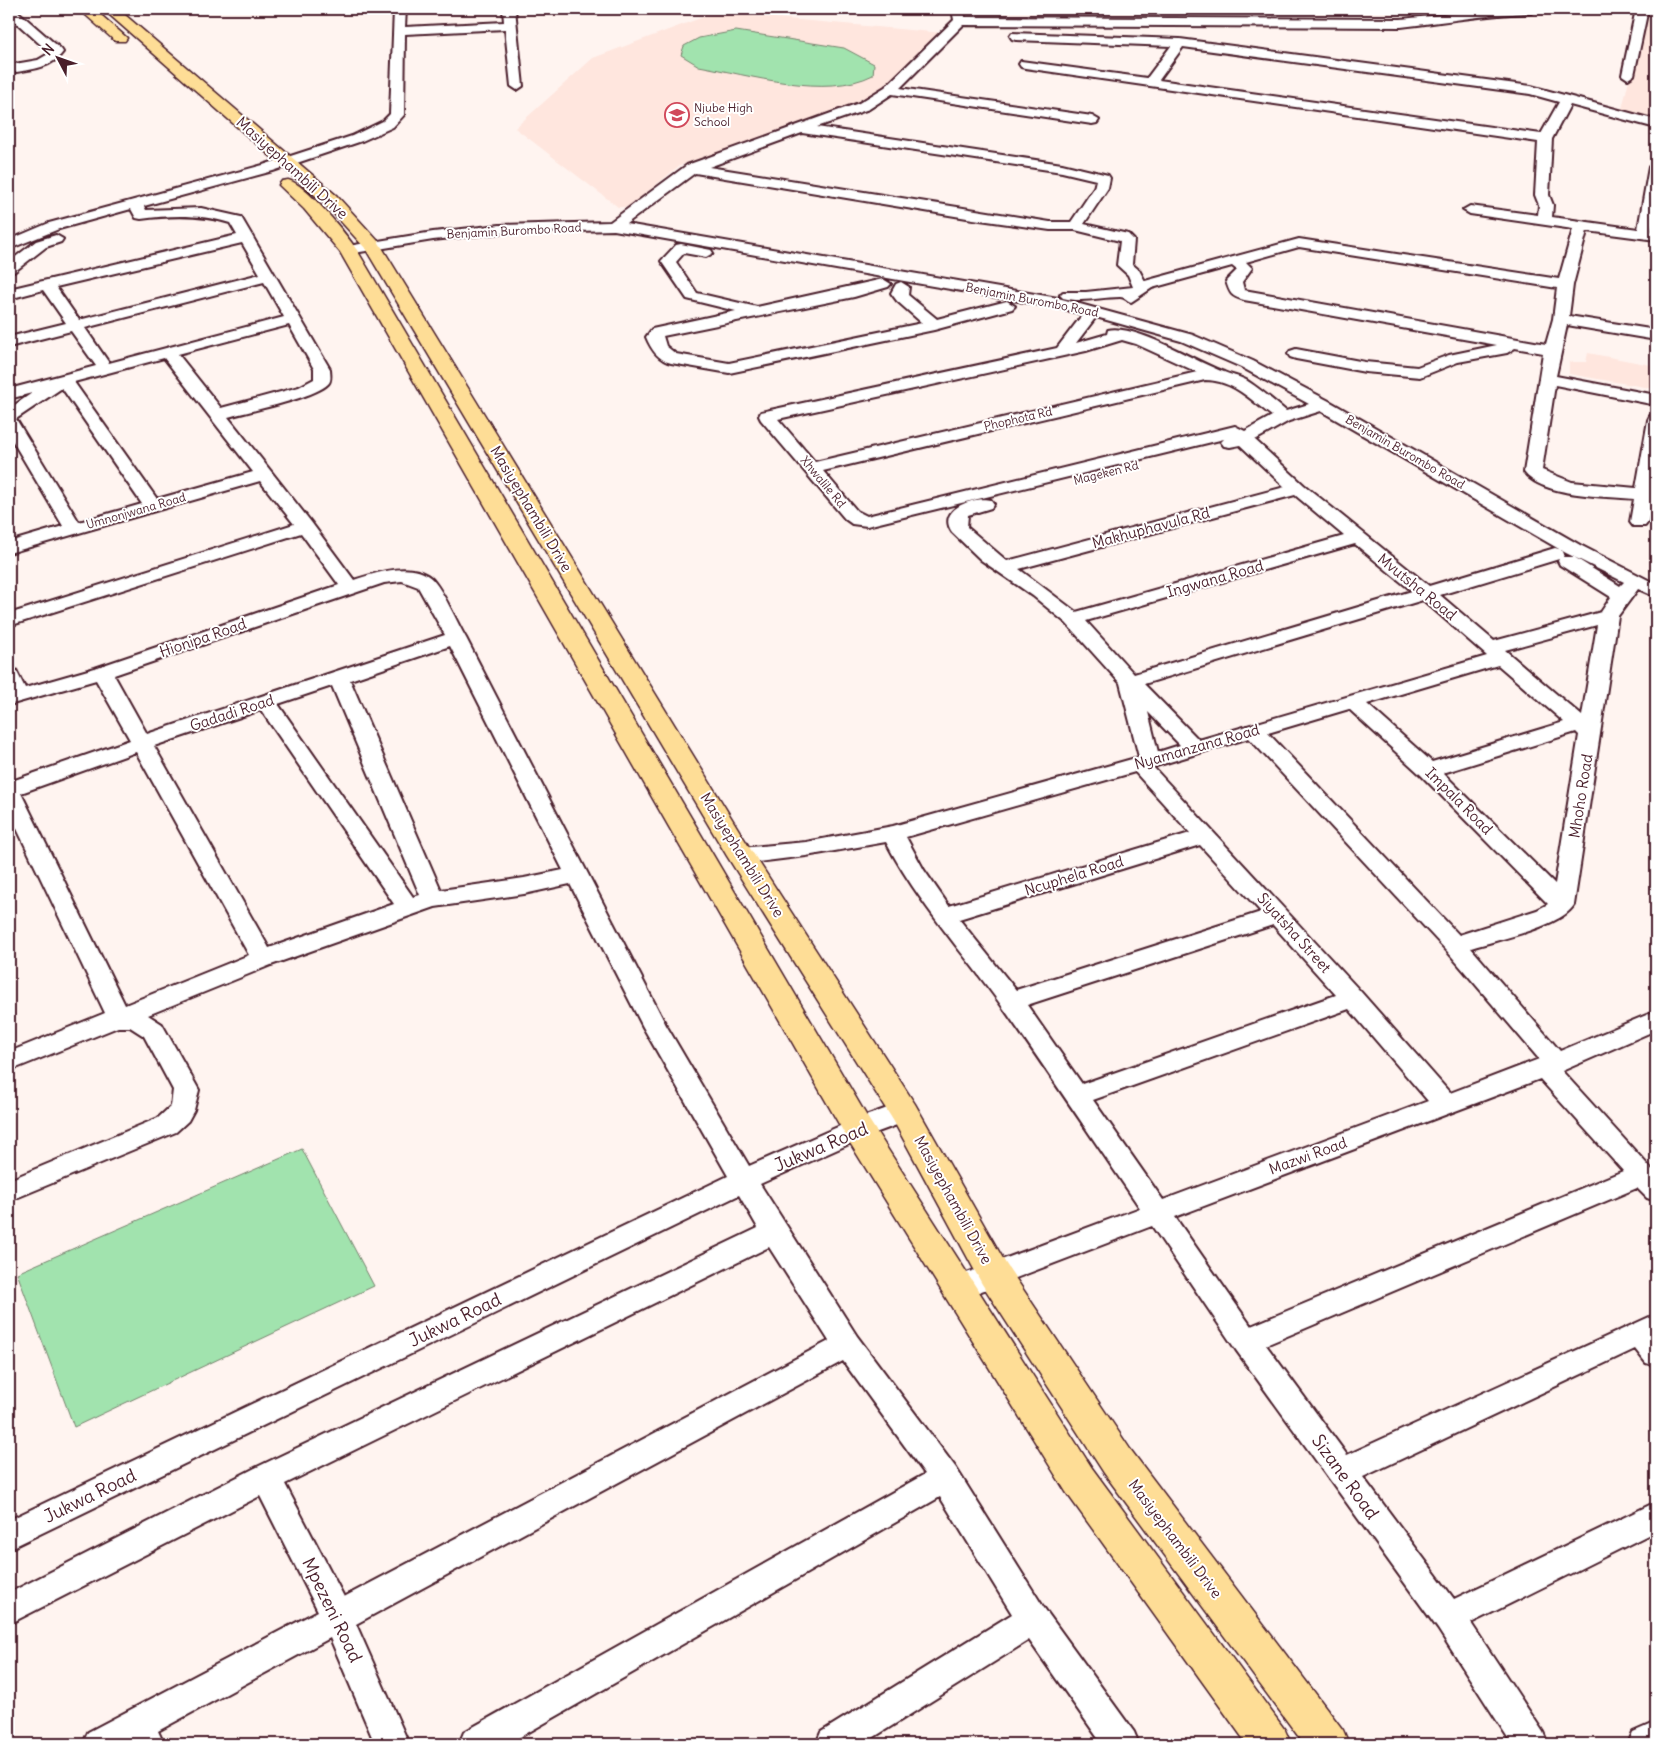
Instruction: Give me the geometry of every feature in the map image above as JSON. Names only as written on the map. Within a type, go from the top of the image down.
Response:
[{"type":"main road","name":"Masiyephambili Drive","points":[[86,9],[276,164]]},
{"type":"main road","name":"Masiyephambili Drive","points":[[110,9],[276,164],[310,205],[360,247],[741,856],[904,1112],[994,1274],[1117,1461],[1329,1744]]},
{"type":"main road","name":"Masiyephambili Drive","points":[[360,247],[858,1129],[1079,1480],[1271,1744]]},
{"type":"street","points":[[9,269],[47,241],[364,136],[394,120],[397,115],[400,9]]},
{"type":"street","points":[[509,9],[509,26],[517,86]]},
{"type":"street","points":[[1258,9],[1262,21]]},
{"type":"street","points":[[1332,9],[1337,22]]},
{"type":"street","points":[[1407,9],[1414,21]]},
{"type":"street","points":[[621,222],[692,168],[864,106],[890,90],[959,15],[1186,15],[1262,21],[1337,22],[1414,21],[1472,15],[1482,10],[1531,9]]},
{"type":"street","points":[[1628,75],[1642,9]]},
{"type":"street","points":[[9,10],[57,52],[55,57],[45,61],[9,69]]},
{"type":"street","points":[[399,31],[509,26]]},
{"type":"street","points":[[1016,36],[1180,43],[1531,90],[1656,124]]},
{"type":"street","points":[[1150,83],[1180,43]]},
{"type":"street","points":[[1025,64],[1545,139]]},
{"type":"street","points":[[890,90],[1092,120]]},
{"type":"street","points":[[1545,220],[1546,205],[1542,195],[1545,139],[1567,99]]},
{"type":"street","points":[[801,129],[1062,168],[1103,178],[1101,188],[1075,226]]},
{"type":"street","points":[[1470,210],[1650,235],[1656,167]]},
{"type":"street","points":[[692,168],[973,215],[1050,226],[1075,226],[1123,237],[1126,240],[1124,265],[1134,273],[1138,289]]},
{"type":"street","points":[[9,245],[54,226],[139,209],[156,213],[188,213],[226,217],[236,220],[322,369],[322,381],[305,390],[218,414]]},
{"type":"street","points":[[621,222],[1074,296],[1097,296],[1138,289],[1299,243],[1379,254],[1565,285]]},
{"type":"street","name":"Benjamin Burombo Road","points":[[360,247],[500,229],[621,222],[1117,317],[1208,347],[1279,380],[1315,407],[1573,549],[1629,588],[1656,591]]},
{"type":"street","points":[[1582,226],[1565,285],[1561,319],[1552,350],[1533,472],[1550,481],[1572,487],[1643,494]]},
{"type":"street","points":[[9,294],[247,237]]},
{"type":"street","points":[[753,311],[692,296],[668,261],[681,248],[1007,306],[1059,319],[1142,341],[1220,375],[1243,386],[1283,417]]},
{"type":"street","points":[[1234,262],[1244,268],[1244,271],[1234,281],[1235,287],[1238,293],[1249,297],[1552,350]]},
{"type":"street","points":[[9,342],[269,276]]},
{"type":"street","points":[[883,284],[854,292],[753,311],[658,332],[654,337],[655,342],[671,358],[729,368],[934,326],[1007,306]]},
{"type":"street","points":[[47,285],[104,368]]},
{"type":"street","points":[[901,287],[899,293],[902,298],[934,326]]},
{"type":"street","points":[[1122,335],[1117,317],[1138,289]]},
{"type":"street","points":[[1063,350],[1093,312]]},
{"type":"street","points":[[1561,319],[1656,335]]},
{"type":"street","points":[[9,394],[293,320]]},
{"type":"street","name":"Xhwalile Rd","points":[[1122,335],[767,416],[851,515],[858,520],[867,521],[1230,431],[1244,439]]},
{"type":"street","points":[[1142,341],[1170,368],[1175,382]]},
{"type":"street","points":[[1296,354],[1366,367],[1420,372],[1430,366],[1467,355],[1495,349],[1531,346]]},
{"type":"street","points":[[168,352],[305,526],[350,588]]},
{"type":"street","name":"Phophota Rd","points":[[812,468],[1175,382],[1220,375]]},
{"type":"street","points":[[9,416],[64,379]]},
{"type":"street","points":[[64,379],[153,506]]},
{"type":"street","points":[[1547,379],[1656,400]]},
{"type":"street","points":[[1315,407],[1555,554],[1629,588]]},
{"type":"street","name":"Mageken Rd","points":[[1004,567],[970,541],[958,528],[959,514],[964,509],[1244,439],[1283,417],[1315,407]]},
{"type":"street","points":[[1639,522],[1656,420]]},
{"type":"street","points":[[9,421],[74,528]]},
{"type":"street","name":"Mvutsha Road","points":[[1244,439],[1298,489],[1426,593],[1585,729]]},
{"type":"street","name":"Umnonjwana Road","points":[[9,548],[264,474]]},
{"type":"street","name":"Makhuphavula Rd","points":[[1004,567],[1298,489]]},
{"type":"street","points":[[9,620],[305,526]]},
{"type":"street","name":"Ingwana Road","points":[[1073,619],[1357,538]]},
{"type":"street","points":[[1130,682],[1555,554]]},
{"type":"street","points":[[1004,567],[1073,619],[1130,682],[1194,747]]},
{"type":"street","name":"Hionipa Road","points":[[14,698],[102,672],[396,574],[417,578],[425,583],[456,638]]},
{"type":"street","name":"Mhoho Road","points":[[1563,906],[1585,729],[1608,616],[1629,588]]},
{"type":"street","name":"Nyamanzana Road","points":[[741,856],[806,849],[893,833],[1254,731],[1352,701],[1608,616]]},
{"type":"street","points":[[456,638],[575,875],[655,1027],[774,1232],[847,1345],[945,1478],[1032,1620],[1122,1744]]},
{"type":"street","name":"Gadadi Road","points":[[9,790],[141,743],[456,638]]},
{"type":"street","points":[[102,672],[263,959]]},
{"type":"street","points":[[9,674],[14,698]]},
{"type":"street","points":[[339,678],[433,899]]},
{"type":"street","points":[[1130,682],[1144,762]]},
{"type":"street","name":"Impala Road","points":[[1352,701],[1428,770],[1563,906]]},
{"type":"street","points":[[266,702],[408,907]]},
{"type":"street","points":[[1428,770],[1585,729]]},
{"type":"street","points":[[1246,1341],[1649,1183],[1550,1065],[1454,945],[1254,731]]},
{"type":"street","name":"Siyatsha Street","points":[[1144,762],[1205,836],[1353,998],[1446,1105]]},
{"type":"street","points":[[9,790],[120,1019]]},
{"type":"street","name":"Sizane Road","points":[[893,833],[914,873],[944,916],[1011,1001],[1246,1341],[1449,1618],[1531,1744]]},
{"type":"street","name":"Ncuphela Road","points":[[944,916],[1205,836]]},
{"type":"street","points":[[9,1061],[120,1019],[263,959],[408,907],[433,899],[524,886],[575,875]]},
{"type":"street","points":[[1454,945],[1545,916],[1563,906]]},
{"type":"street","points":[[1011,1001],[1277,915]]},
{"type":"street","points":[[1075,1096],[1248,1037],[1353,998]]},
{"type":"street","points":[[9,1190],[167,1125],[178,1117],[185,1107],[186,1090],[153,1030],[134,1018],[120,1019]]},
{"type":"street","name":"Mazwi Road","points":[[958,1288],[1156,1212],[1446,1105],[1550,1065],[1656,1020]]},
{"type":"street","name":"Jukwa Road","points":[[9,1535],[744,1180],[858,1129],[904,1112]]},
{"type":"street","points":[[9,1609],[266,1478],[774,1232]]},
{"type":"street","points":[[1342,1472],[1650,1338]]},
{"type":"street","points":[[100,1744],[143,1734],[338,1616],[847,1345]]},
{"type":"street","name":"Mpezeni Road","points":[[266,1478],[338,1616],[392,1744]]},
{"type":"street","points":[[476,1744],[945,1478]]},
{"type":"street","points":[[1449,1618],[1656,1516]]},
{"type":"street","points":[[833,1744],[1032,1620]]},
{"type":"street","points":[[1645,1744],[1656,1739]]},
{"type":"shaded area","points":[[1646,9],[1656,9],[1656,123],[1621,113]]},
{"type":"shaded area","name":"Njube High School","points":[[714,13],[943,33],[883,90],[863,101],[679,166],[629,207],[618,207],[515,128],[593,58]]},
{"type":"shaded area","points":[[1588,353],[1656,366],[1656,389],[1569,374],[1569,362],[1586,362]]},
{"type":"green space","points":[[736,31],[844,48],[874,64],[873,75],[854,82],[833,85],[787,83],[699,66],[681,55],[684,46],[699,38]]},
{"type":"green space","points":[[302,1149],[374,1286],[74,1427],[17,1273]]},
{"type":"place","name":"Njube High School","points":[[677,115]]}]
